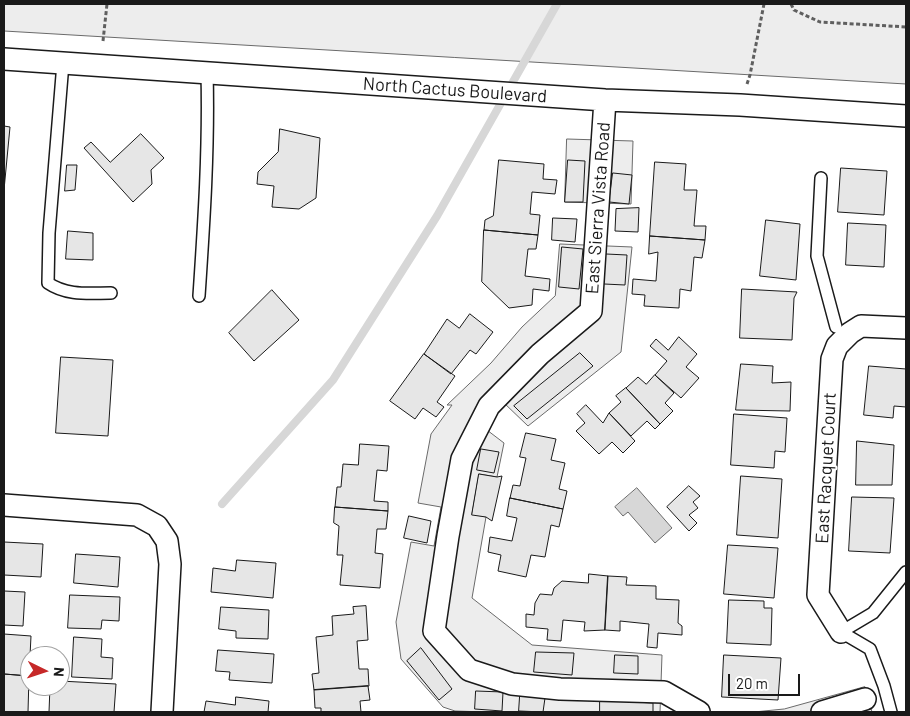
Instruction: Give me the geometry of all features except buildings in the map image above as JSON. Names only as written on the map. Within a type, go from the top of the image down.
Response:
[{"type":"street","name":"North Cactus Boulevard","points":[[4,59],[605,100],[740,105],[906,116]]},
{"type":"street","name":"East Sierra Vista Road","points":[[605,100],[591,311],[540,354],[489,406],[462,459],[448,536],[434,632],[468,670],[512,684],[560,689],[664,692],[699,712]]},
{"type":"street","name":"East Racquet Court","points":[[841,632],[818,595],[832,359],[841,332],[850,333],[861,326],[906,328]]},
{"type":"street","points":[[4,505],[137,515],[157,526],[167,541],[170,564],[162,712]]},
{"type":"street","points":[[822,712],[865,699]]},
{"type":"lane","points":[[62,64],[48,283],[56,289],[72,293],[111,292]]},
{"type":"lane","points":[[200,296],[206,178],[208,73]]},
{"type":"lane","points":[[821,178],[817,256],[841,332]]},
{"type":"lane","points":[[891,712],[884,686],[870,649],[841,632],[873,613],[906,572]]},
{"type":"path","points":[[103,41],[108,4]]},
{"type":"path","points":[[740,105],[750,74],[764,4]]},
{"type":"path","points":[[790,4],[794,10],[820,22],[906,27]]},
{"type":"shaded area","points":[[4,4],[906,4],[906,84],[4,31]]},
{"type":"shaded area","points":[[567,139],[633,141],[631,204],[565,202]]},
{"type":"shaded area","points":[[560,244],[632,247],[621,352],[528,426],[503,402],[483,427],[504,443],[497,477],[479,474],[472,514],[486,517],[472,598],[532,645],[662,655],[660,712],[455,711],[443,707],[401,659],[396,622],[411,542],[434,546],[441,507],[418,503],[431,434],[452,405],[447,405],[491,363],[522,327],[555,296]]},
{"type":"shaded area","points":[[637,488],[672,528],[655,543],[628,512],[623,516],[615,507]]},
{"type":"shaded area","points":[[865,687],[872,712],[754,712],[784,709]]},
{"type":"waterway","points":[[222,504],[333,380],[437,216],[557,4]]}]
